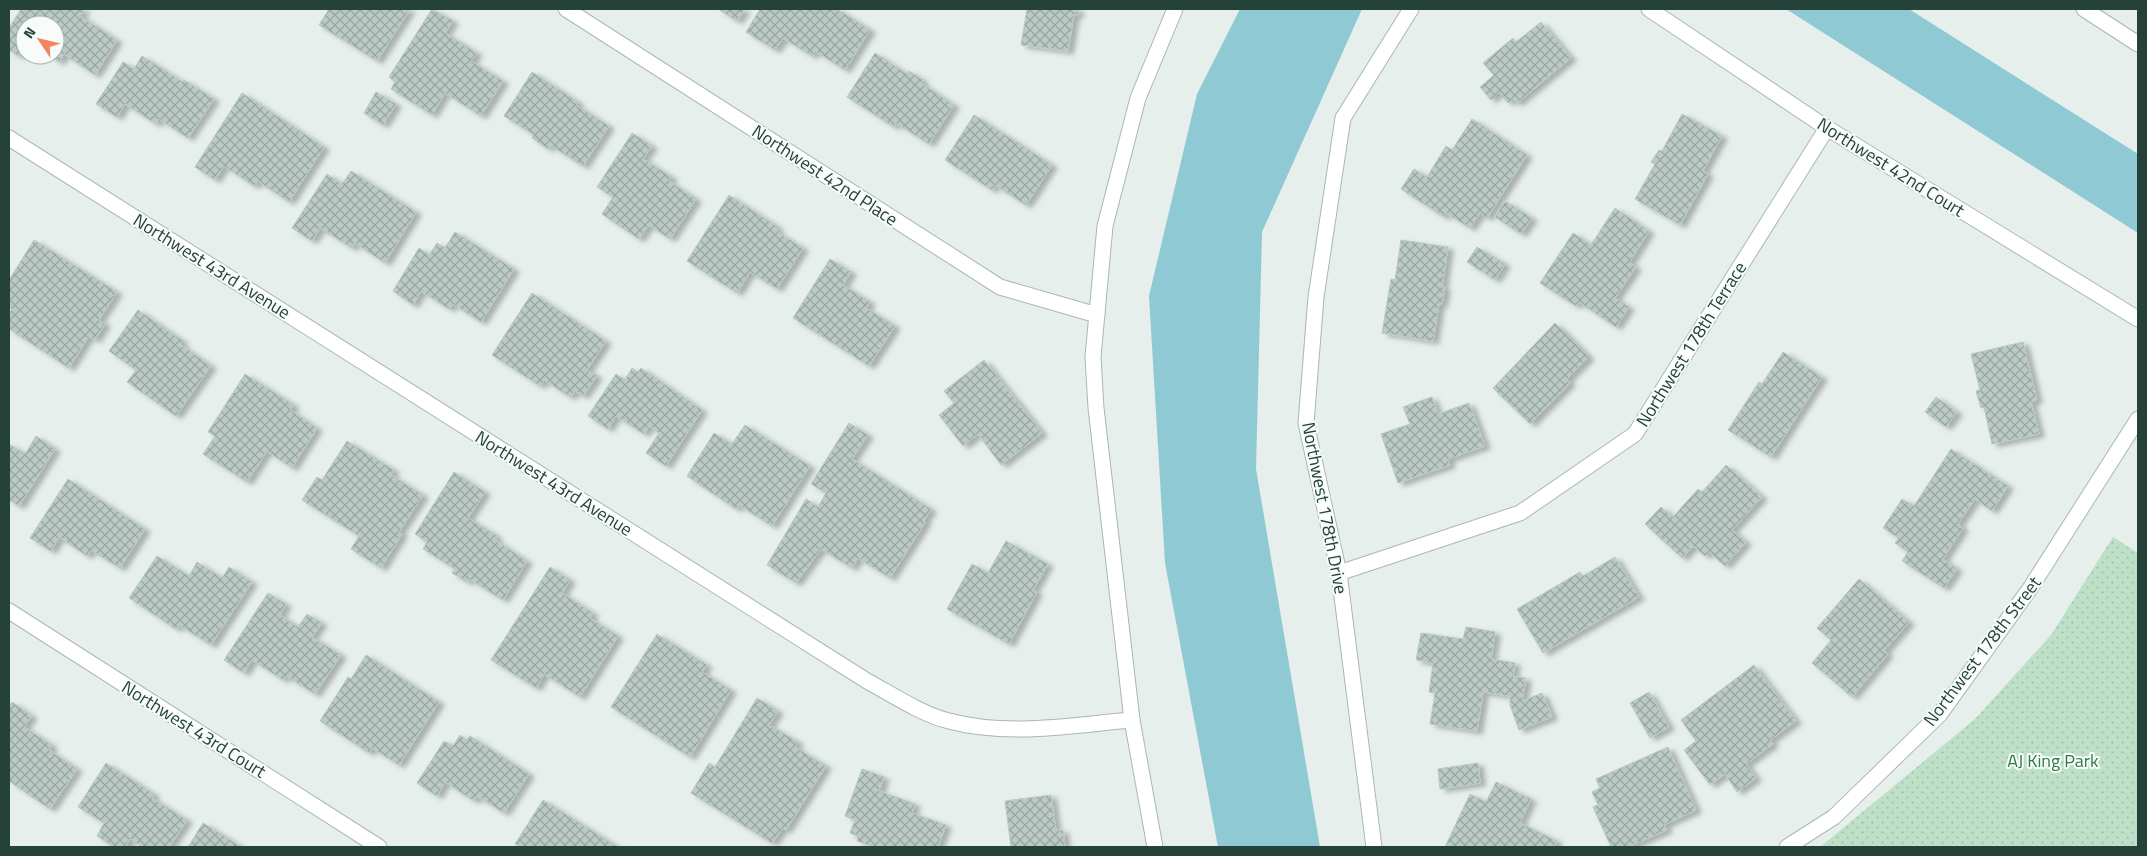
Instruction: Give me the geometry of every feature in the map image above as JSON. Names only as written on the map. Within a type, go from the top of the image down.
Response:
[{"type":"street","name":"Northwest 42nd Place","points":[[566,9],[1000,287],[1097,315]]},
{"type":"street","points":[[1155,847],[1132,720],[1096,408],[1093,357],[1107,217],[1138,98],[1174,9]]},
{"type":"street","name":"Northwest 178th Drive","points":[[1374,847],[1340,573],[1306,423],[1316,297],[1343,118],[1410,9]]},
{"type":"street","name":"Northwest 42nd Court","points":[[1649,9],[1827,128],[2138,319]]},
{"type":"street","points":[[2084,9],[2138,44]]},
{"type":"street","name":"Northwest 178th Terrace","points":[[1340,573],[1520,513],[1634,434],[1827,128]]},
{"type":"street","name":"Northwest 43rd Avenue","points":[[9,138],[867,681],[908,704],[948,721],[1011,730],[1132,720]]},
{"type":"street","name":"Northwest 178th Street","points":[[1787,847],[1834,818],[1940,714],[2031,587],[2138,419]]},
{"type":"street","name":"Northwest 43rd Court","points":[[9,611],[380,847]]},
{"type":"green space","name":"AJ King Park","points":[[2113,537],[2138,553],[2138,847],[1820,847],[1975,719],[2051,635]]},
{"type":"water","points":[[1240,9],[1362,9],[1262,232],[1256,469],[1320,847],[1218,847],[1165,563],[1149,296],[1197,94]]},
{"type":"water","points":[[1786,9],[1909,9],[2138,154],[2138,233]]},
{"type":"building","points":[[21,9],[85,9],[80,16],[117,40],[95,75],[65,55],[65,15],[17,15]]},
{"type":"building","points":[[329,9],[410,9],[377,61],[319,25]]},
{"type":"building","points":[[432,9],[453,21],[445,33],[477,53],[471,61],[503,81],[481,116],[445,93],[432,115],[391,89],[395,82],[389,77]]},
{"type":"building","points":[[718,9],[745,9],[737,21]]},
{"type":"building","points":[[760,9],[837,9],[870,30],[845,70],[815,51],[812,56],[783,38],[775,50],[746,32]]},
{"type":"building","points":[[1027,9],[1078,9],[1078,15],[1074,14],[1068,51],[1021,45]]},
{"type":"building","points":[[15,18],[15,54],[9,50],[9,28]]},
{"type":"building","points":[[1541,22],[1571,58],[1517,103],[1513,99],[1508,103],[1499,92],[1491,100],[1480,87],[1494,75],[1483,63],[1513,38],[1516,42]]},
{"type":"building","points":[[875,53],[907,74],[909,71],[923,80],[921,83],[954,105],[929,144],[896,123],[894,127],[847,97]]},
{"type":"building","points":[[142,56],[214,99],[188,138],[159,119],[156,124],[125,104],[117,117],[96,104],[123,62],[134,69]]},
{"type":"building","points":[[532,72],[578,102],[576,105],[609,126],[583,166],[550,145],[548,149],[532,138],[534,135],[504,116]]},
{"type":"building","points":[[376,92],[396,104],[383,125],[364,113]]},
{"type":"building","points":[[242,93],[324,147],[289,202],[258,181],[254,186],[224,166],[215,180],[195,167]]},
{"type":"building","points":[[1682,114],[1722,136],[1703,171],[1708,174],[1680,225],[1635,199],[1655,164],[1651,162],[1659,150],[1662,151]]},
{"type":"building","points":[[974,115],[1052,165],[1026,205],[995,185],[992,190],[945,160]]},
{"type":"building","points":[[1472,119],[1527,155],[1487,218],[1480,213],[1470,228],[1446,213],[1444,217],[1401,189],[1414,169],[1427,177],[1446,146],[1452,150]]},
{"type":"building","points":[[632,133],[652,146],[643,159],[672,177],[669,181],[696,199],[670,239],[649,225],[639,239],[602,214],[613,197],[597,187]]},
{"type":"building","points":[[351,171],[416,212],[385,263],[355,243],[352,248],[320,228],[312,241],[292,228],[327,174],[342,184]]},
{"type":"building","points":[[729,195],[778,227],[776,231],[803,248],[777,289],[750,272],[737,293],[687,261]]},
{"type":"building","points":[[1505,201],[1532,218],[1521,234],[1495,217]]},
{"type":"building","points":[[1615,208],[1649,231],[1629,263],[1636,267],[1615,298],[1629,307],[1616,327],[1579,302],[1576,306],[1540,283],[1573,233],[1591,245]]},
{"type":"building","points":[[455,232],[514,269],[481,322],[453,304],[449,309],[421,291],[413,305],[393,291],[419,248],[429,255],[437,243],[445,248]]},
{"type":"building","points":[[34,240],[117,292],[99,320],[105,324],[95,340],[89,336],[69,368],[9,329],[9,314],[12,309],[9,307],[9,280]]},
{"type":"building","points":[[1401,240],[1448,247],[1442,287],[1445,287],[1442,304],[1439,304],[1433,341],[1382,333],[1391,279],[1395,280]]},
{"type":"building","points":[[1477,247],[1505,264],[1495,280],[1467,262]]},
{"type":"building","points":[[830,259],[851,272],[843,285],[870,302],[866,308],[895,326],[869,366],[793,318]]},
{"type":"building","points":[[532,293],[606,341],[587,370],[597,376],[583,396],[575,391],[570,397],[544,380],[540,386],[492,355]]},
{"type":"building","points":[[138,310],[183,341],[180,344],[211,366],[176,416],[127,382],[136,370],[109,351]]},
{"type":"building","points":[[1555,323],[1589,357],[1567,379],[1570,383],[1530,424],[1493,388]]},
{"type":"building","points":[[2023,342],[2037,400],[2031,402],[2039,434],[1992,444],[1984,407],[1981,408],[1976,391],[1980,390],[1971,354]]},
{"type":"building","points":[[1783,352],[1822,377],[1771,457],[1728,430],[1759,382],[1762,384]]},
{"type":"building","points":[[984,360],[1042,433],[1001,465],[978,434],[963,446],[939,415],[954,403],[944,391]]},
{"type":"building","points":[[632,368],[638,372],[641,368],[702,410],[666,466],[646,453],[659,433],[649,426],[644,434],[616,416],[608,429],[588,416],[616,374],[625,380]]},
{"type":"building","points":[[245,374],[294,405],[290,410],[317,428],[292,468],[267,451],[247,482],[203,454],[215,436],[208,432]]},
{"type":"building","points":[[1432,397],[1438,414],[1469,403],[1485,446],[1448,459],[1450,465],[1398,483],[1381,434],[1410,424],[1403,407]]},
{"type":"building","points":[[1936,397],[1957,412],[1946,427],[1925,412]]},
{"type":"building","points":[[849,423],[868,435],[852,459],[931,509],[924,521],[925,523],[890,578],[858,558],[852,568],[821,549],[796,583],[767,565],[806,499],[818,507],[826,493],[811,484]]},
{"type":"building","points":[[745,425],[810,466],[772,526],[739,505],[736,509],[687,476],[714,433],[732,444]]},
{"type":"building","points":[[36,436],[55,449],[19,506],[9,500],[9,444],[25,454]]},
{"type":"building","points":[[347,441],[394,470],[391,475],[423,495],[399,532],[402,534],[381,568],[351,549],[359,536],[302,500],[317,477],[322,480]]},
{"type":"building","points":[[1951,449],[2008,486],[1992,511],[1975,499],[1958,524],[1963,528],[1943,559],[1957,569],[1944,588],[1902,561],[1908,552],[1895,543],[1899,538],[1883,528],[1902,499],[1914,506]]},
{"type":"building","points":[[1726,465],[1762,497],[1732,530],[1746,542],[1725,566],[1709,552],[1705,556],[1693,546],[1682,558],[1645,524],[1661,507],[1673,517],[1698,489],[1702,492]]},
{"type":"building","points":[[454,472],[485,492],[468,518],[497,536],[495,540],[527,561],[503,600],[469,579],[467,582],[452,573],[455,569],[423,549],[427,542],[415,534]]},
{"type":"building","points":[[68,479],[145,529],[120,568],[91,550],[87,556],[59,537],[51,551],[30,538]]},
{"type":"building","points":[[1006,541],[1048,564],[1033,590],[1037,592],[1009,644],[947,609],[972,564],[988,573]]},
{"type":"building","points":[[157,556],[189,576],[197,562],[222,578],[229,567],[252,582],[211,645],[179,625],[176,629],[129,598]]},
{"type":"building","points":[[1615,557],[1639,597],[1543,653],[1517,609],[1580,572],[1583,576]]},
{"type":"building","points":[[550,567],[570,580],[562,593],[593,613],[590,618],[618,636],[580,697],[544,674],[536,688],[491,660]]},
{"type":"building","points":[[1859,579],[1909,622],[1884,651],[1888,654],[1852,697],[1812,663],[1831,640],[1817,628]]},
{"type":"building","points":[[268,593],[286,604],[280,615],[298,627],[307,614],[322,623],[312,637],[341,655],[315,694],[286,676],[283,680],[252,660],[244,673],[224,660]]},
{"type":"building","points":[[1466,627],[1495,632],[1491,659],[1515,663],[1513,677],[1526,678],[1522,701],[1542,693],[1552,717],[1519,730],[1510,705],[1510,696],[1483,692],[1477,731],[1430,724],[1435,693],[1429,692],[1433,663],[1416,660],[1421,633],[1463,639]]},
{"type":"building","points":[[657,634],[707,665],[702,672],[731,690],[690,757],[611,707]]},
{"type":"building","points":[[366,655],[439,702],[399,765],[372,748],[369,753],[320,721],[348,677],[351,679]]},
{"type":"building","points":[[1754,665],[1796,721],[1770,740],[1773,744],[1746,764],[1756,778],[1737,792],[1725,774],[1710,785],[1684,750],[1696,741],[1681,720]]},
{"type":"building","points":[[1649,692],[1669,727],[1650,738],[1630,703]]},
{"type":"building","points":[[757,698],[778,711],[769,725],[798,742],[795,747],[826,766],[786,830],[783,828],[772,843],[691,793],[709,763],[715,767]]},
{"type":"building","points":[[12,702],[32,716],[24,727],[52,745],[49,750],[77,769],[50,809],[9,781],[9,707]]},
{"type":"building","points":[[460,735],[467,740],[470,736],[529,774],[504,813],[477,796],[474,801],[445,782],[437,796],[417,783],[444,741],[453,746]]},
{"type":"building","points":[[1668,747],[1696,810],[1664,825],[1667,830],[1628,847],[1611,847],[1593,807],[1598,805],[1592,792],[1600,788],[1596,779]]},
{"type":"building","points":[[106,763],[154,794],[152,798],[187,820],[169,847],[143,847],[130,839],[125,847],[114,847],[97,836],[104,823],[78,807]]},
{"type":"building","points":[[1478,763],[1480,783],[1440,789],[1438,769]]},
{"type":"building","points":[[862,769],[884,777],[879,791],[915,804],[912,813],[946,825],[938,847],[874,847],[857,841],[858,836],[850,833],[855,820],[845,816]]},
{"type":"building","points":[[1496,782],[1531,799],[1520,823],[1557,841],[1554,847],[1445,847],[1470,794],[1486,802]]},
{"type":"building","points":[[1051,795],[1056,831],[1063,830],[1065,847],[1011,847],[1005,801]]},
{"type":"building","points":[[543,800],[618,847],[521,847],[515,844]]},
{"type":"building","points":[[203,823],[226,837],[241,847],[188,847]]}]
